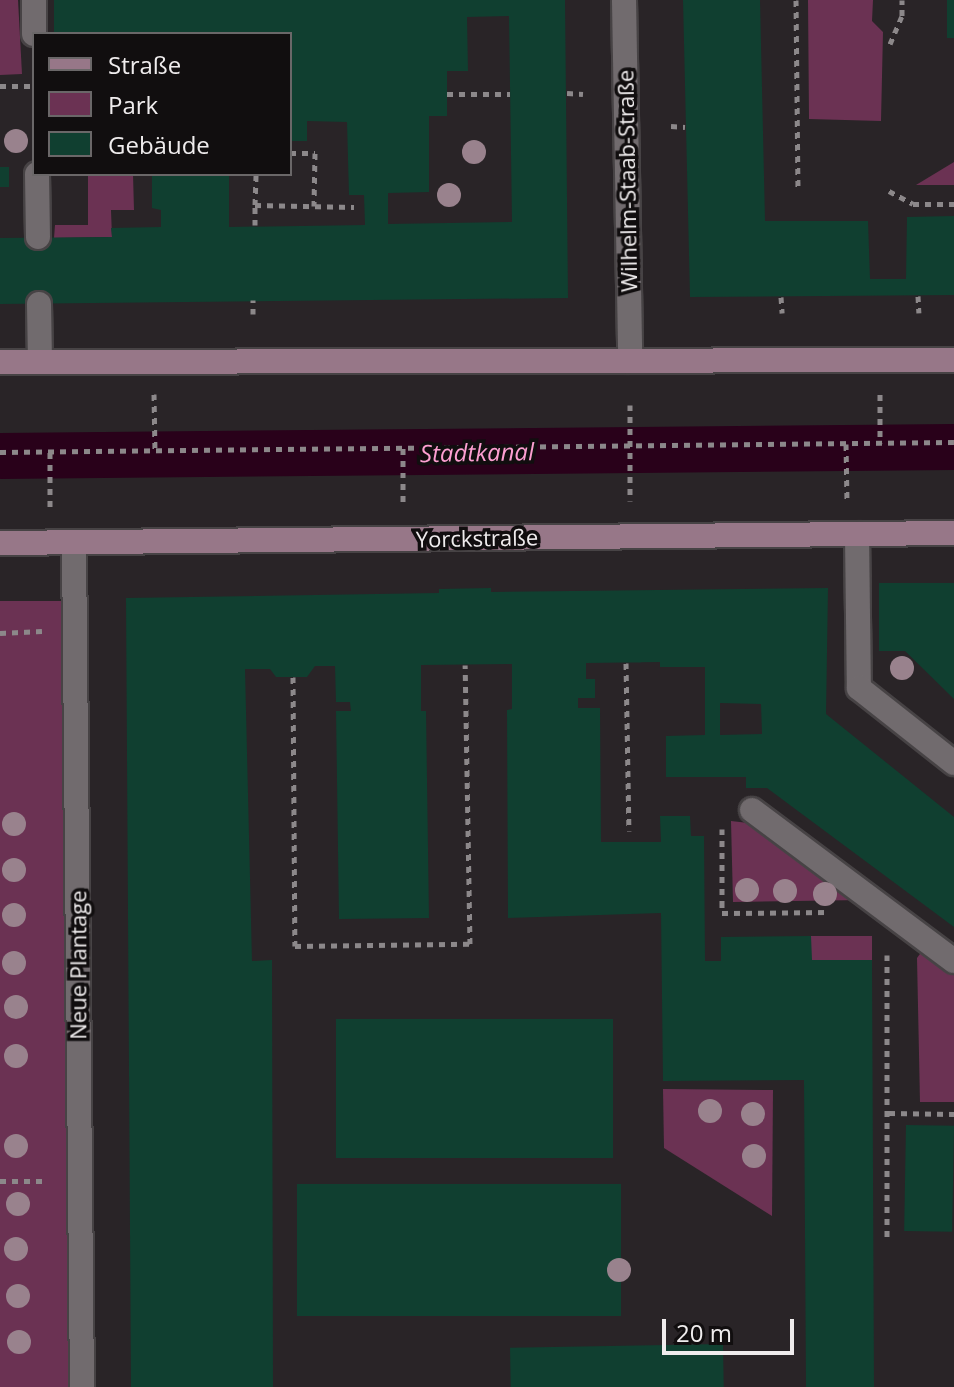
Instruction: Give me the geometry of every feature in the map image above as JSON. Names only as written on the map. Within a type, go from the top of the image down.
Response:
[{"type":"street","points":[[34,0],[34,32]]},
{"type":"street","name":"Wilhelm-Staab-Straße","points":[[624,0],[630,361]]},
{"type":"street","points":[[37,176],[38,237]]},
{"type":"street","points":[[39,304],[40,362]]},
{"type":"street","points":[[0,362],[954,360]]},
{"type":"street","name":"Yorckstraße","points":[[0,543],[954,533]]},
{"type":"street","points":[[857,534],[859,688],[954,763]]},
{"type":"street","name":"Neue Plantage","points":[[74,542],[82,1387]]},
{"type":"street","points":[[752,810],[954,961]]},
{"type":"path","points":[[796,0],[798,191]]},
{"type":"path","points":[[890,44],[902,16],[902,0]]},
{"type":"path","points":[[0,86],[32,86]]},
{"type":"path","points":[[567,93],[583,94]]},
{"type":"path","points":[[447,94],[510,94]]},
{"type":"path","points":[[671,126],[685,127]]},
{"type":"path","points":[[292,153],[315,153],[314,206]]},
{"type":"path","points":[[255,225],[256,176]]},
{"type":"path","points":[[889,191],[913,204],[954,204]]},
{"type":"path","points":[[255,205],[354,207]]},
{"type":"path","points":[[918,296],[919,313]]},
{"type":"path","points":[[781,297],[782,313]]},
{"type":"path","points":[[253,300],[253,314]]},
{"type":"path","points":[[154,396],[155,450]]},
{"type":"path","points":[[880,403],[880,443]]},
{"type":"path","points":[[630,405],[630,501]]},
{"type":"path","points":[[0,452],[954,442]]},
{"type":"path","points":[[846,444],[847,494]]},
{"type":"path","points":[[403,448],[403,506]]},
{"type":"path","points":[[50,452],[50,508]]},
{"type":"path","points":[[626,663],[629,831]]},
{"type":"path","points":[[293,677],[295,946],[470,944],[465,665]]},
{"type":"path","points":[[752,810],[722,811],[722,913],[886,911],[887,1242]]},
{"type":"path","points":[[889,1113],[954,1114]]},
{"type":"path","points":[[0,1181],[59,1181]]},
{"type":"green space","points":[[0,0],[18,0],[22,74],[0,75]]},
{"type":"green space","points":[[808,0],[873,0],[872,21],[883,32],[881,121],[809,119]]},
{"type":"green space","points":[[954,162],[954,185],[916,185]]},
{"type":"green space","points":[[88,176],[133,176],[134,210],[111,210],[112,237],[54,238],[55,225],[88,225]]},
{"type":"green space","points":[[0,601],[68,601],[68,1387],[0,1387]]},
{"type":"green space","points":[[731,821],[757,824],[862,900],[733,902]]},
{"type":"green space","points":[[811,936],[872,936],[872,960],[811,960]]},
{"type":"green space","points":[[925,947],[954,970],[954,1102],[920,1102],[917,958]]},
{"type":"green space","points":[[663,1089],[773,1090],[772,1216],[664,1148]]},
{"type":"building","points":[[54,0],[565,0],[568,298],[0,304],[0,238],[112,237],[111,228],[161,227],[161,210],[152,208],[152,176],[229,176],[229,227],[365,225],[364,195],[349,195],[347,122],[307,121],[307,141],[292,141],[292,32],[54,32]],"holes":[[[509,16],[512,222],[388,224],[388,193],[429,192],[429,116],[447,116],[447,71],[468,71],[467,17]]]},
{"type":"building","points":[[683,0],[760,0],[765,221],[868,221],[870,279],[906,279],[907,217],[954,216],[954,295],[690,297]]},
{"type":"building","points":[[947,0],[954,0],[954,38],[947,38]]},
{"type":"building","points":[[0,167],[9,167],[9,187],[0,187]]},
{"type":"building","points":[[879,583],[954,583],[954,699],[905,651],[879,651]]},
{"type":"building","points":[[491,588],[491,592],[828,588],[826,714],[954,817],[954,927],[767,788],[746,788],[746,777],[666,777],[666,736],[705,735],[705,667],[660,667],[660,662],[586,663],[586,679],[595,679],[595,698],[578,698],[578,708],[600,708],[601,842],[661,842],[660,816],[690,816],[691,836],[704,836],[705,961],[721,961],[721,937],[811,936],[812,960],[872,960],[874,1387],[806,1387],[804,1080],[663,1081],[661,913],[508,918],[507,710],[512,709],[512,664],[421,665],[421,711],[426,711],[429,918],[339,919],[336,711],[351,711],[350,702],[336,702],[335,666],[315,666],[307,677],[276,677],[270,669],[245,669],[252,961],[272,960],[273,1387],[131,1387],[126,598],[439,593],[439,589]],"holes":[[[720,703],[761,704],[762,734],[720,735]]]},
{"type":"building","points":[[336,1019],[613,1019],[613,1158],[336,1158]]},
{"type":"building","points":[[906,1125],[954,1126],[952,1232],[904,1231]]},
{"type":"building","points":[[297,1184],[621,1184],[621,1316],[297,1316]]},
{"type":"building","points":[[723,1344],[724,1387],[511,1387],[510,1348]]},
{"type":"waterway","name":"Stadtkanal","points":[[0,456],[954,447]]}]
